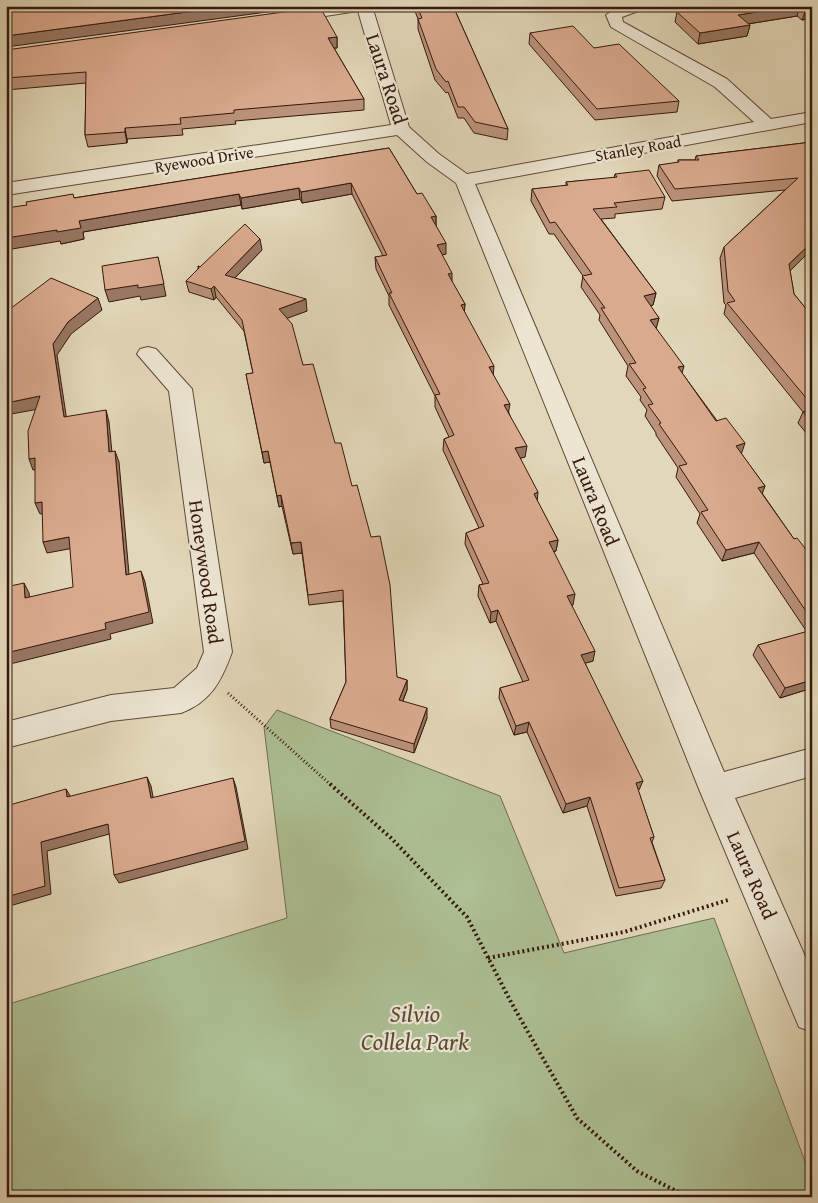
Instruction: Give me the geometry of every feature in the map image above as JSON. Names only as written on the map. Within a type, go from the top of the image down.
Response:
[{"type":"street","points":[[267,20],[364,6]]},
{"type":"street","name":"Laura Road","points":[[364,6],[401,129],[433,158],[464,180],[715,789],[812,1014]]},
{"type":"street","points":[[639,6],[628,8],[614,15],[616,24],[714,79],[766,124]]},
{"type":"street","name":"Stanley Road","points":[[464,180],[812,117]]},
{"type":"street","name":"Ryewood Drive","points":[[6,189],[401,129]]},
{"type":"street","name":"Honeywood Road","points":[[6,735],[111,708],[181,700],[209,676],[218,652],[180,389],[148,354]]},
{"type":"street","points":[[715,789],[812,762]]},
{"type":"path","points":[[209,676],[390,838],[467,917],[577,1118],[637,1171],[688,1197]]},
{"type":"path","points":[[488,958],[624,932],[760,890]]},
{"type":"green space","name":"Silvio Collela Park","points":[[277,710],[500,796],[564,953],[714,918],[812,1180],[812,1197],[6,1197],[6,1005],[287,918],[264,727]]},
{"type":"building","points":[[6,6],[232,6],[6,36]]},
{"type":"building","points":[[417,6],[453,6],[508,129],[475,122],[464,107],[458,107],[448,81],[446,82],[436,69],[418,19],[422,18]]},
{"type":"building","points":[[694,6],[795,6],[738,15],[750,25],[700,33],[677,12],[697,9]]},
{"type":"building","points":[[802,6],[812,6],[812,8],[806,9]]},
{"type":"building","points":[[320,7],[337,37],[328,38],[364,99],[234,110],[234,113],[180,118],[181,124],[125,128],[125,132],[85,135],[86,72],[6,78],[6,50]]},
{"type":"building","points":[[573,26],[594,48],[619,44],[679,101],[597,109],[530,33]]},
{"type":"building","points":[[812,142],[812,242],[789,264],[794,294],[812,316],[812,405],[727,303],[735,301],[728,291],[724,247],[798,178],[675,189],[659,165],[679,162],[678,160],[699,160],[696,156]]},
{"type":"building","points":[[389,148],[417,194],[422,193],[436,216],[431,217],[446,243],[437,245],[452,273],[448,274],[465,304],[461,305],[494,366],[489,367],[510,404],[504,405],[527,446],[515,448],[538,492],[534,494],[558,540],[549,542],[575,594],[567,596],[595,651],[581,655],[643,781],[636,783],[654,837],[650,838],[665,880],[619,888],[590,797],[566,804],[529,722],[516,726],[500,688],[529,680],[498,610],[491,612],[479,585],[489,583],[466,533],[484,526],[444,439],[454,435],[435,395],[440,394],[389,293],[392,293],[375,257],[387,255],[351,183],[301,192],[299,188],[241,198],[239,194],[79,221],[81,228],[6,238],[6,208],[27,205],[26,202],[73,194],[74,198]]},
{"type":"building","points":[[649,170],[665,197],[614,203],[617,207],[593,209],[656,293],[644,296],[659,318],[650,320],[684,366],[678,367],[716,421],[726,418],[745,443],[736,446],[765,486],[758,488],[794,539],[797,538],[812,557],[812,620],[759,542],[726,550],[701,512],[708,510],[679,466],[687,464],[648,405],[653,404],[643,389],[646,388],[629,364],[636,363],[601,308],[605,308],[582,276],[592,274],[555,222],[550,223],[532,189],[568,185],[566,182],[617,177],[615,174]]},
{"type":"building","points":[[245,224],[260,239],[225,275],[306,299],[279,309],[292,324],[303,365],[313,364],[335,443],[341,443],[352,486],[357,485],[371,537],[380,536],[390,585],[397,677],[407,680],[399,700],[427,708],[414,744],[330,719],[346,682],[343,590],[308,595],[301,542],[291,543],[281,495],[277,496],[268,451],[262,452],[246,374],[253,373],[242,320],[214,286],[211,289],[186,281],[199,268],[198,266],[200,267]]},
{"type":"building","points":[[158,257],[164,284],[138,288],[138,285],[105,290],[102,266]]},
{"type":"building","points":[[51,278],[98,298],[68,322],[53,344],[64,417],[106,410],[109,452],[115,451],[126,575],[141,571],[149,612],[105,623],[106,629],[6,653],[6,587],[24,583],[25,598],[73,587],[69,537],[43,542],[42,502],[35,503],[35,458],[29,459],[28,431],[40,396],[6,403],[6,312]]},
{"type":"building","points":[[812,410],[812,423],[803,412]]},
{"type":"building","points":[[812,630],[812,680],[785,688],[758,645]]},
{"type":"building","points":[[147,777],[151,798],[233,778],[245,841],[114,875],[108,824],[41,842],[45,886],[6,897],[6,806],[66,789],[67,797]]}]
